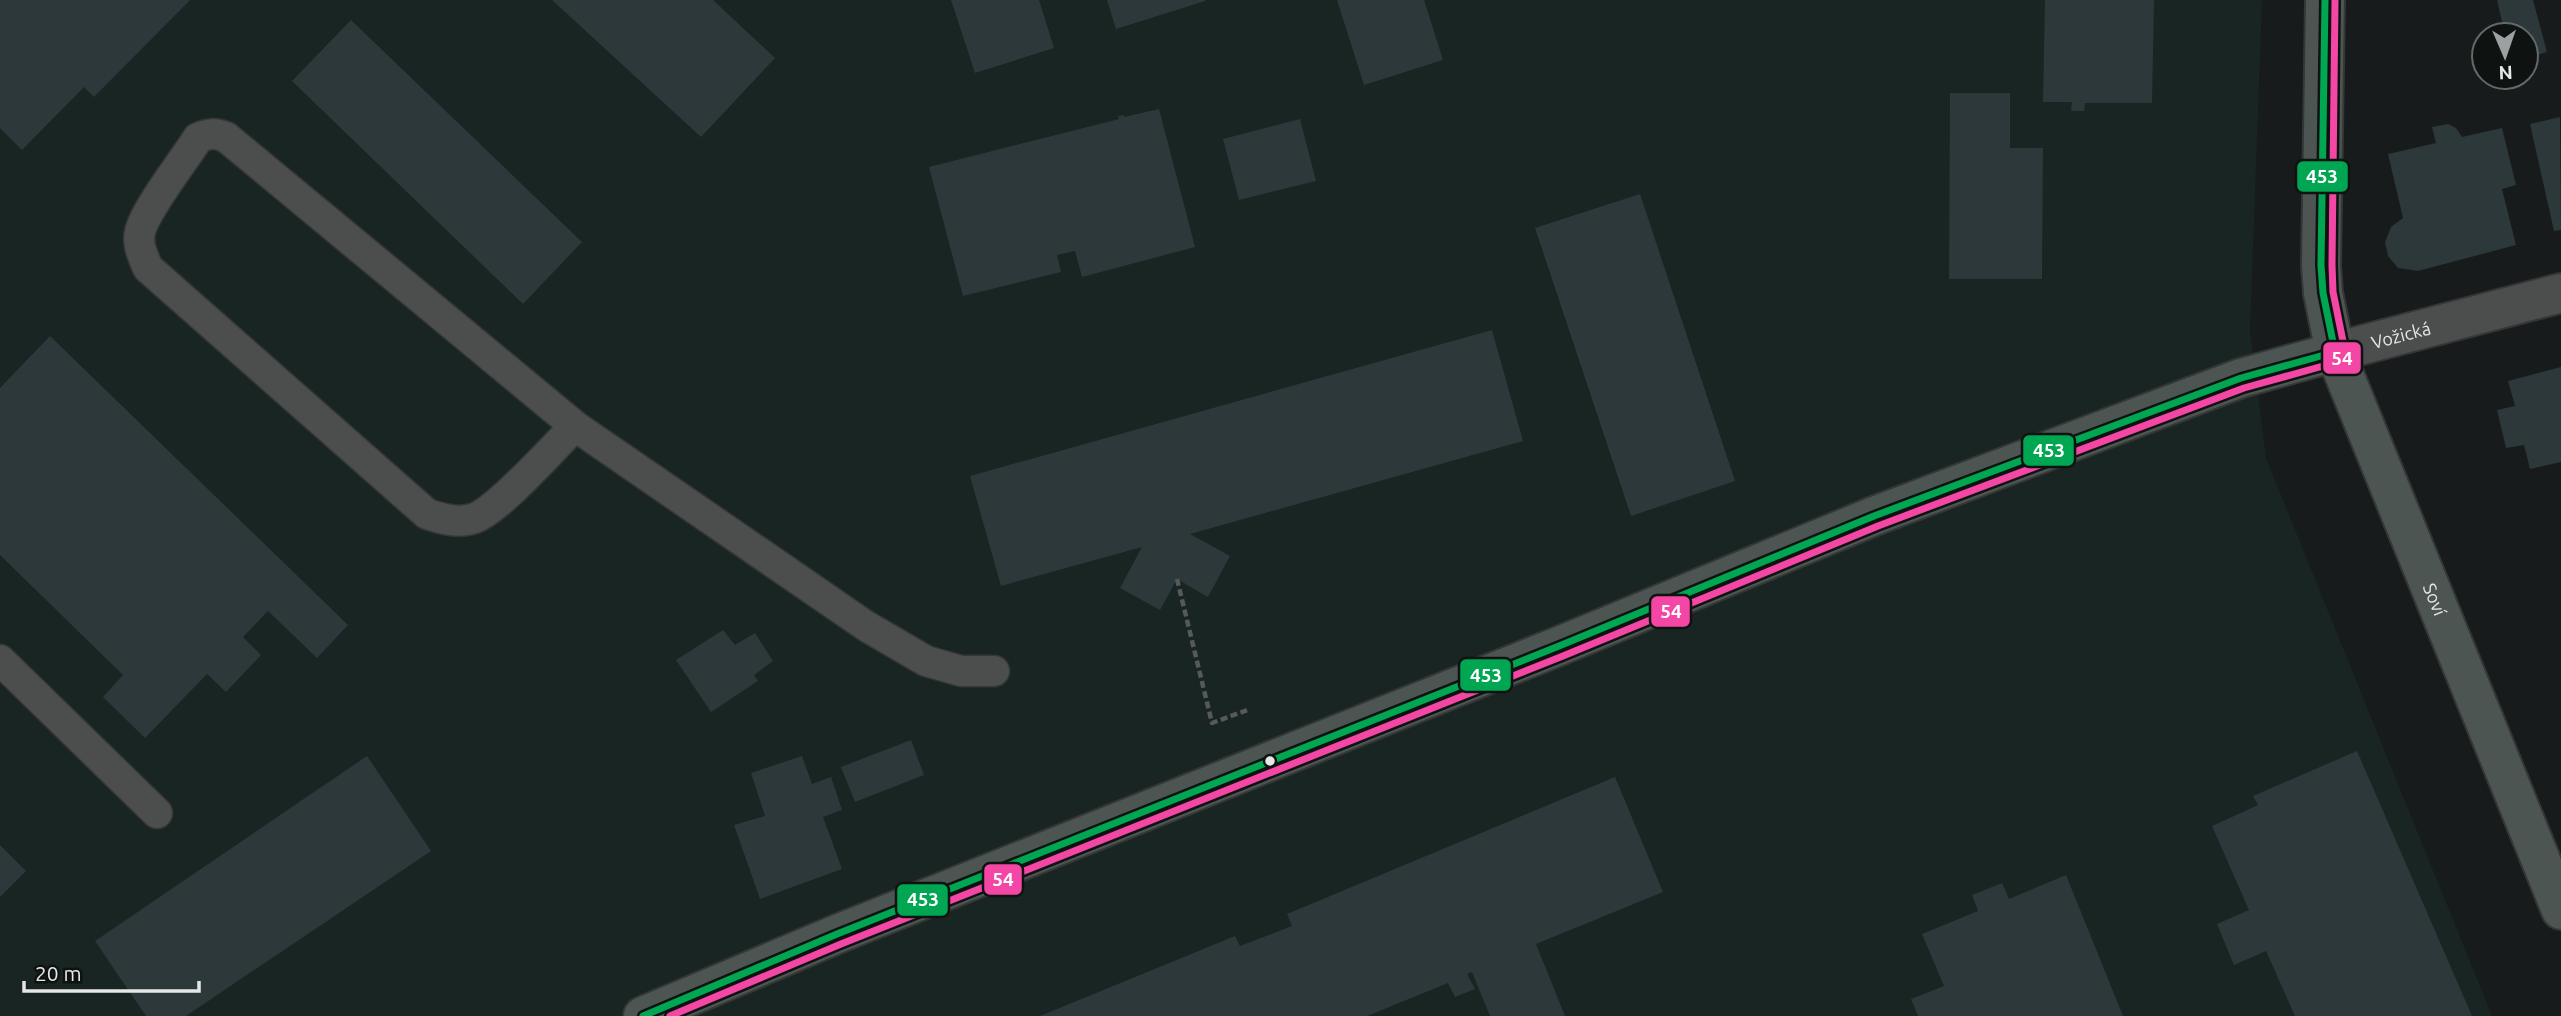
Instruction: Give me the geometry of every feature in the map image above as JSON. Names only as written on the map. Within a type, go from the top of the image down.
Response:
[{"type":"main road","name":"Soví","points":[[2325,0],[2320,265],[2335,352],[2561,910]]},
{"type":"main road","name":"Vožická","points":[[643,1016],[837,934],[1656,607],[1874,516],[2241,379],[2335,352]]},
{"type":"street","name":"Vožická","points":[[2335,352],[2561,293]]},
{"type":"lane","points":[[575,426],[494,506],[475,518],[452,522],[427,514],[148,268],[139,247],[140,231],[147,215],[198,138],[207,134],[226,137],[575,426],[878,633],[926,661],[961,671],[994,671]]},
{"type":"lane","points":[[0,660],[157,813]]},
{"type":"path","points":[[1177,579],[1212,723],[1250,709]]},
{"type":"shaded area","points":[[0,0],[2262,0],[2250,331],[2266,458],[2492,1016],[0,1016]]},
{"type":"building","points":[[0,0],[190,0],[94,97],[84,87],[22,150],[0,128]]},
{"type":"building","points":[[552,0],[713,0],[775,58],[701,137]]},
{"type":"building","points":[[951,0],[1039,0],[1054,48],[975,73]]},
{"type":"building","points":[[1107,0],[1205,0],[1205,1],[1116,29]]},
{"type":"building","points":[[1337,0],[1424,0],[1443,60],[1364,85]]},
{"type":"building","points":[[2045,0],[2154,0],[2152,103],[2085,103],[2084,111],[2071,111],[2072,102],[2043,102]]},
{"type":"building","points":[[2497,0],[2533,0],[2539,21],[2502,21]]},
{"type":"building","points":[[351,20],[582,242],[523,304],[292,81]]},
{"type":"building","points":[[2540,26],[2547,52],[2540,54]]},
{"type":"building","points":[[1950,93],[2010,93],[2010,148],[2043,148],[2042,279],[1949,279]]},
{"type":"building","points":[[1159,109],[1195,247],[1082,277],[1075,251],[1057,255],[1061,272],[963,296],[929,167],[1119,119],[1118,116]]},
{"type":"building","points":[[2560,117],[2561,230],[2554,231],[2530,124]]},
{"type":"building","points":[[1300,119],[1316,181],[1239,200],[1223,139]]},
{"type":"building","points":[[2448,124],[2456,128],[2462,137],[2502,128],[2516,185],[2502,189],[2516,245],[2418,271],[2398,268],[2388,256],[2385,242],[2391,227],[2403,218],[2388,154],[2436,143],[2432,127]]},
{"type":"building","points":[[1640,194],[1735,481],[1631,516],[1535,228]]},
{"type":"building","points":[[1492,330],[1523,441],[1190,534],[1230,556],[1208,597],[1177,579],[1160,610],[1120,588],[1142,547],[1001,586],[970,476]]},
{"type":"building","points":[[50,336],[348,625],[317,658],[268,611],[243,637],[261,655],[226,692],[207,674],[145,738],[103,697],[123,675],[0,555],[0,388]]},
{"type":"building","points":[[2561,367],[2561,462],[2530,469],[2524,445],[2506,448],[2497,410],[2515,406],[2508,381]]},
{"type":"building","points":[[723,630],[735,645],[755,633],[773,661],[754,675],[758,681],[711,712],[676,660]]},
{"type":"building","points":[[911,740],[924,775],[855,802],[841,767]]},
{"type":"building","points":[[2357,751],[2472,1016],[2295,1016],[2266,951],[2234,965],[2217,924],[2249,910],[2212,826],[2258,805],[2253,796]]},
{"type":"building","points":[[367,756],[431,851],[186,1016],[146,1016],[95,941]]},
{"type":"building","points":[[802,756],[812,784],[831,777],[842,810],[823,817],[842,869],[760,899],[734,825],[765,816],[751,773]]},
{"type":"building","points":[[1615,777],[1663,892],[1536,944],[1565,1016],[1490,1016],[1472,972],[1467,974],[1475,989],[1455,997],[1448,983],[1367,1016],[1040,1016],[1235,936],[1240,946],[1292,926],[1287,914]]},
{"type":"building","points":[[0,845],[26,871],[0,897]]},
{"type":"building","points":[[2066,875],[2123,1016],[1918,1016],[1911,999],[1944,986],[1922,934],[1978,911],[1972,895],[2002,883],[2009,899]]},
{"type":"transit line","name":"453","points":[[2325,0],[2321,265],[2323,293],[2335,352]]},
{"type":"transit line","name":"54","points":[[670,1016],[841,944],[1563,656],[1878,526],[2244,388],[2341,361],[2345,351],[2333,292],[2332,265],[2335,0]]},
{"type":"transit line","name":"453","points":[[643,1016],[837,934],[1559,646],[1874,516],[2241,378],[2335,352]]}]
